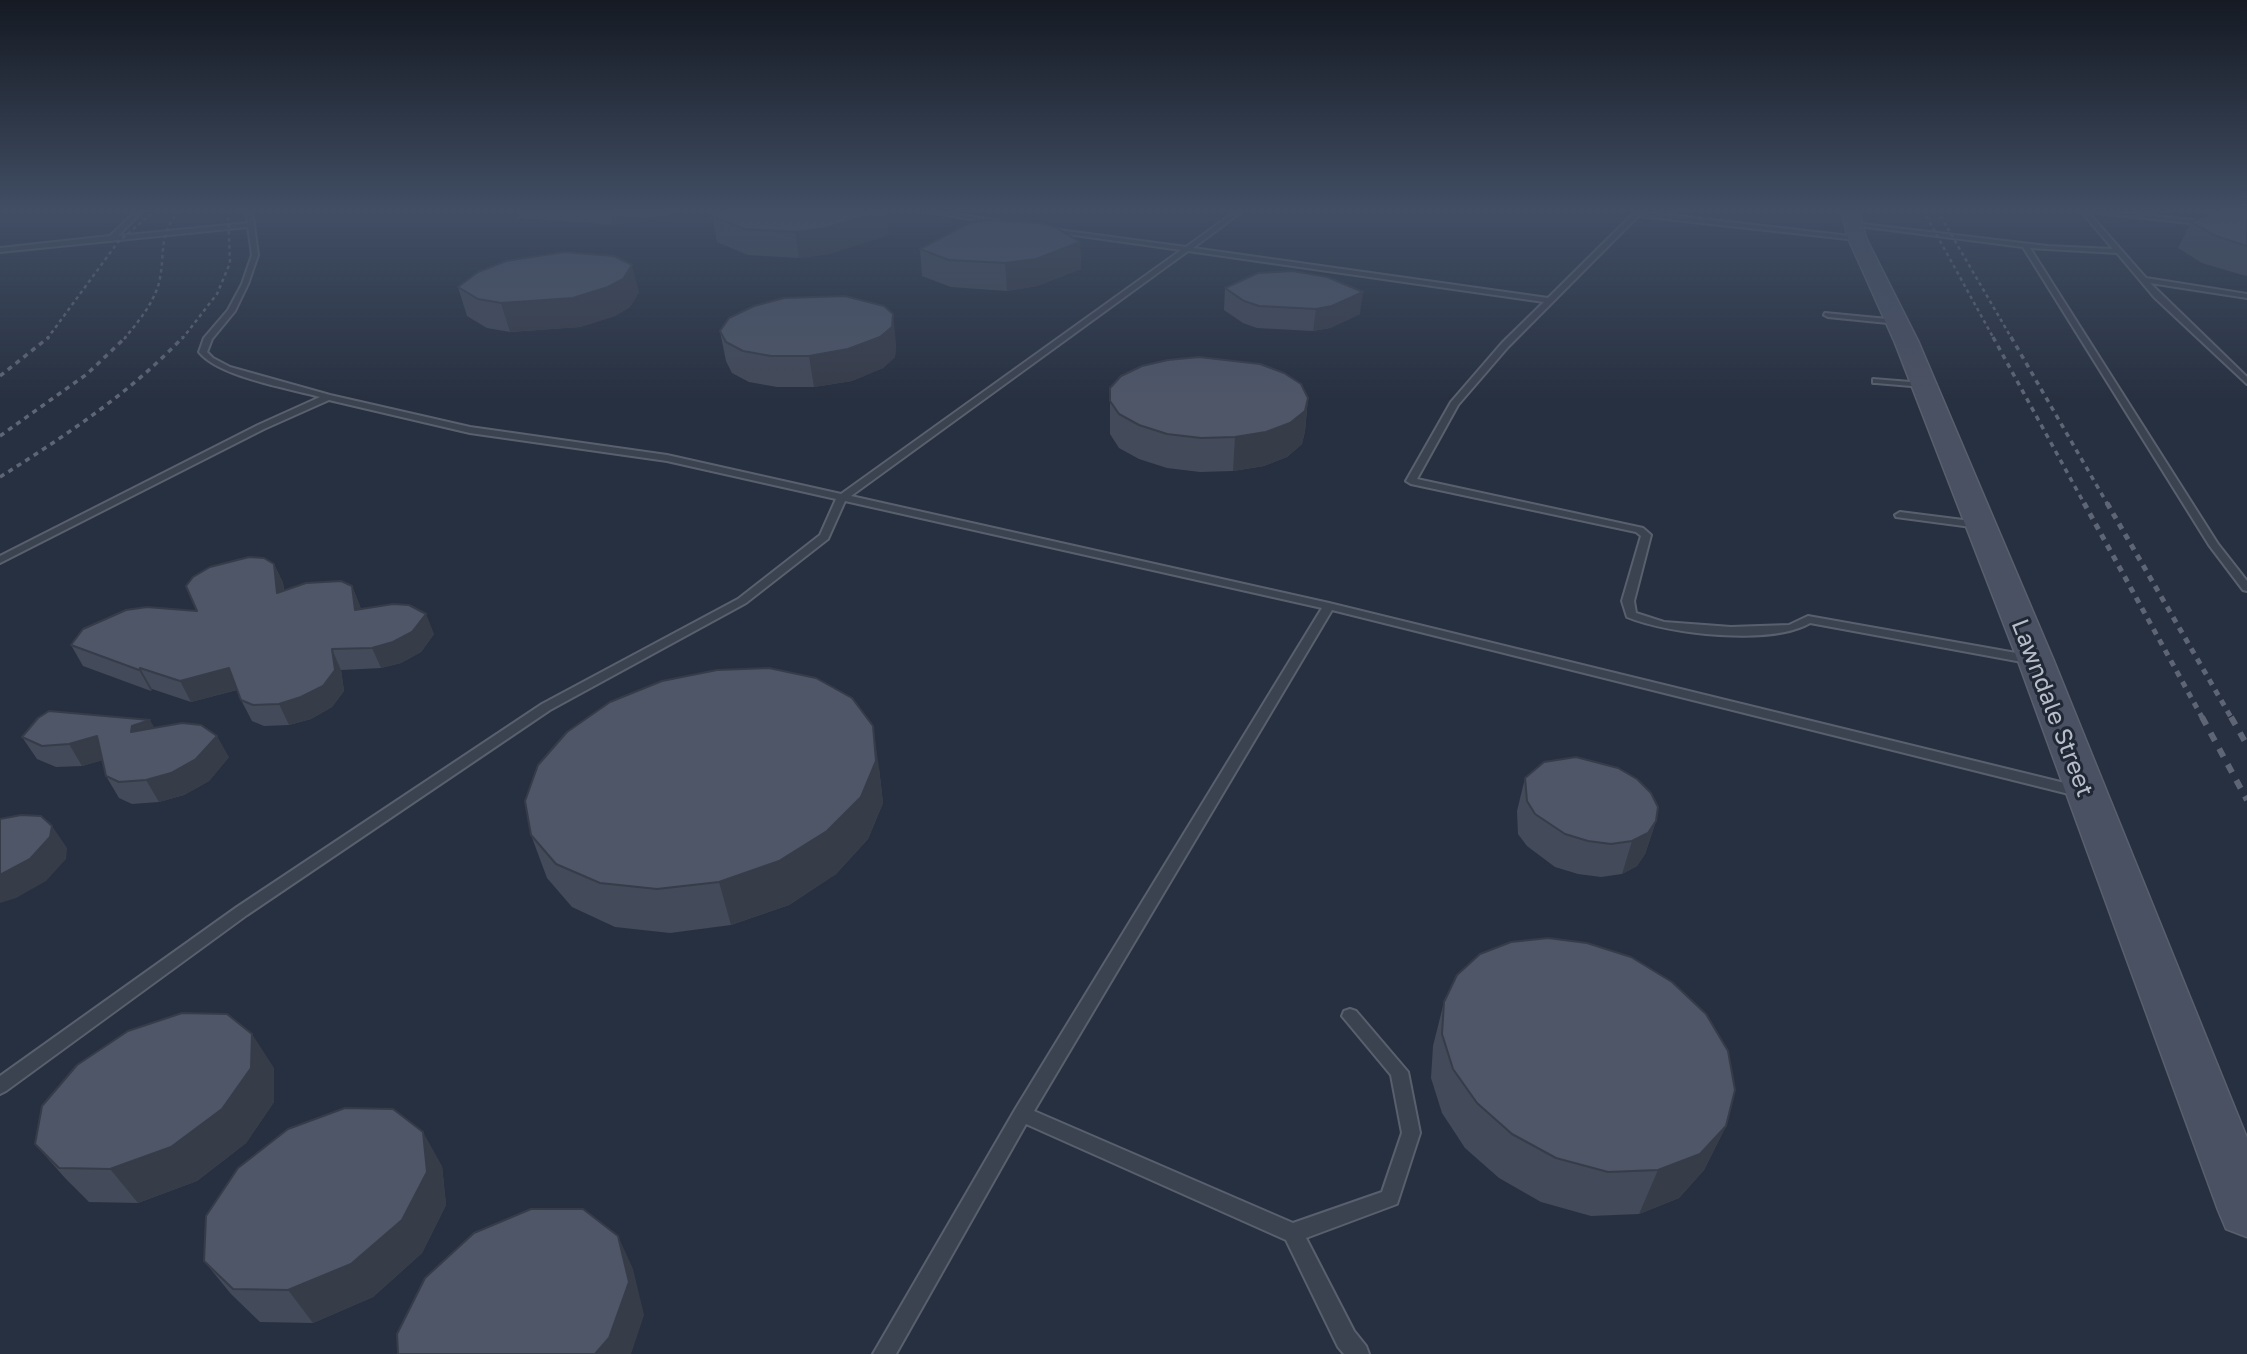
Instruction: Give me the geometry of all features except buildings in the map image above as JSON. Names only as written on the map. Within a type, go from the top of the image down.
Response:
[{"type":"main road","name":"Lawndale Street","points":[[1876,273],[2036,661],[2084,793],[2247,1209]]},
{"type":"lane","points":[[249,273],[231,311],[208,338],[203,352],[210,360],[227,369],[328,397],[470,430],[667,458],[1329,606],[2084,793]]},
{"type":"lane","points":[[0,1086],[242,911],[546,707],[742,601],[824,537],[841,499],[1152,273]]},
{"type":"lane","points":[[1349,273],[1549,300]]},
{"type":"lane","points":[[1576,273],[1454,404],[1411,481],[1639,530],[1646,535],[1628,601],[1631,615],[1643,622],[1706,630],[1791,628],[1808,619],[2036,661]]},
{"type":"lane","points":[[2043,273],[2214,545],[2247,588]]},
{"type":"lane","points":[[2138,273],[2247,382]]},
{"type":"lane","points":[[2144,280],[2247,296]]},
{"type":"lane","points":[[1828,315],[1898,322]]},
{"type":"lane","points":[[1876,381],[1923,385]]},
{"type":"lane","points":[[0,560],[261,427],[328,397]]},
{"type":"lane","points":[[1900,515],[1979,525]]},
{"type":"lane","points":[[884,1354],[1022,1114],[1329,606]]},
{"type":"lane","points":[[1293,1233],[1390,1198],[1411,1133],[1398,1072],[1350,1016]]},
{"type":"lane","points":[[1022,1114],[1293,1233],[1346,1339],[1359,1354]]},
{"type":"railway","points":[[48,338],[95,273]]},
{"type":"railway","points":[[124,339],[153,298],[161,273]]},
{"type":"railway","points":[[182,339],[217,294],[226,273]]},
{"type":"railway","points":[[1958,273],[1994,339]]},
{"type":"railway","points":[[1974,273],[2012,339]]},
{"type":"railway","points":[[0,477],[119,395],[183,337]]},
{"type":"railway","points":[[1993,337],[2085,505]]},
{"type":"railway","points":[[2011,337],[2108,505]]},
{"type":"railway","points":[[0,376],[48,338]]},
{"type":"railway","points":[[0,436],[87,374],[124,339]]},
{"type":"railway","points":[[2084,503],[2203,719]]},
{"type":"railway","points":[[2107,503],[2232,719]]},
{"type":"railway","points":[[2202,717],[2247,800]]},
{"type":"railway","points":[[2231,717],[2247,745]]}]
